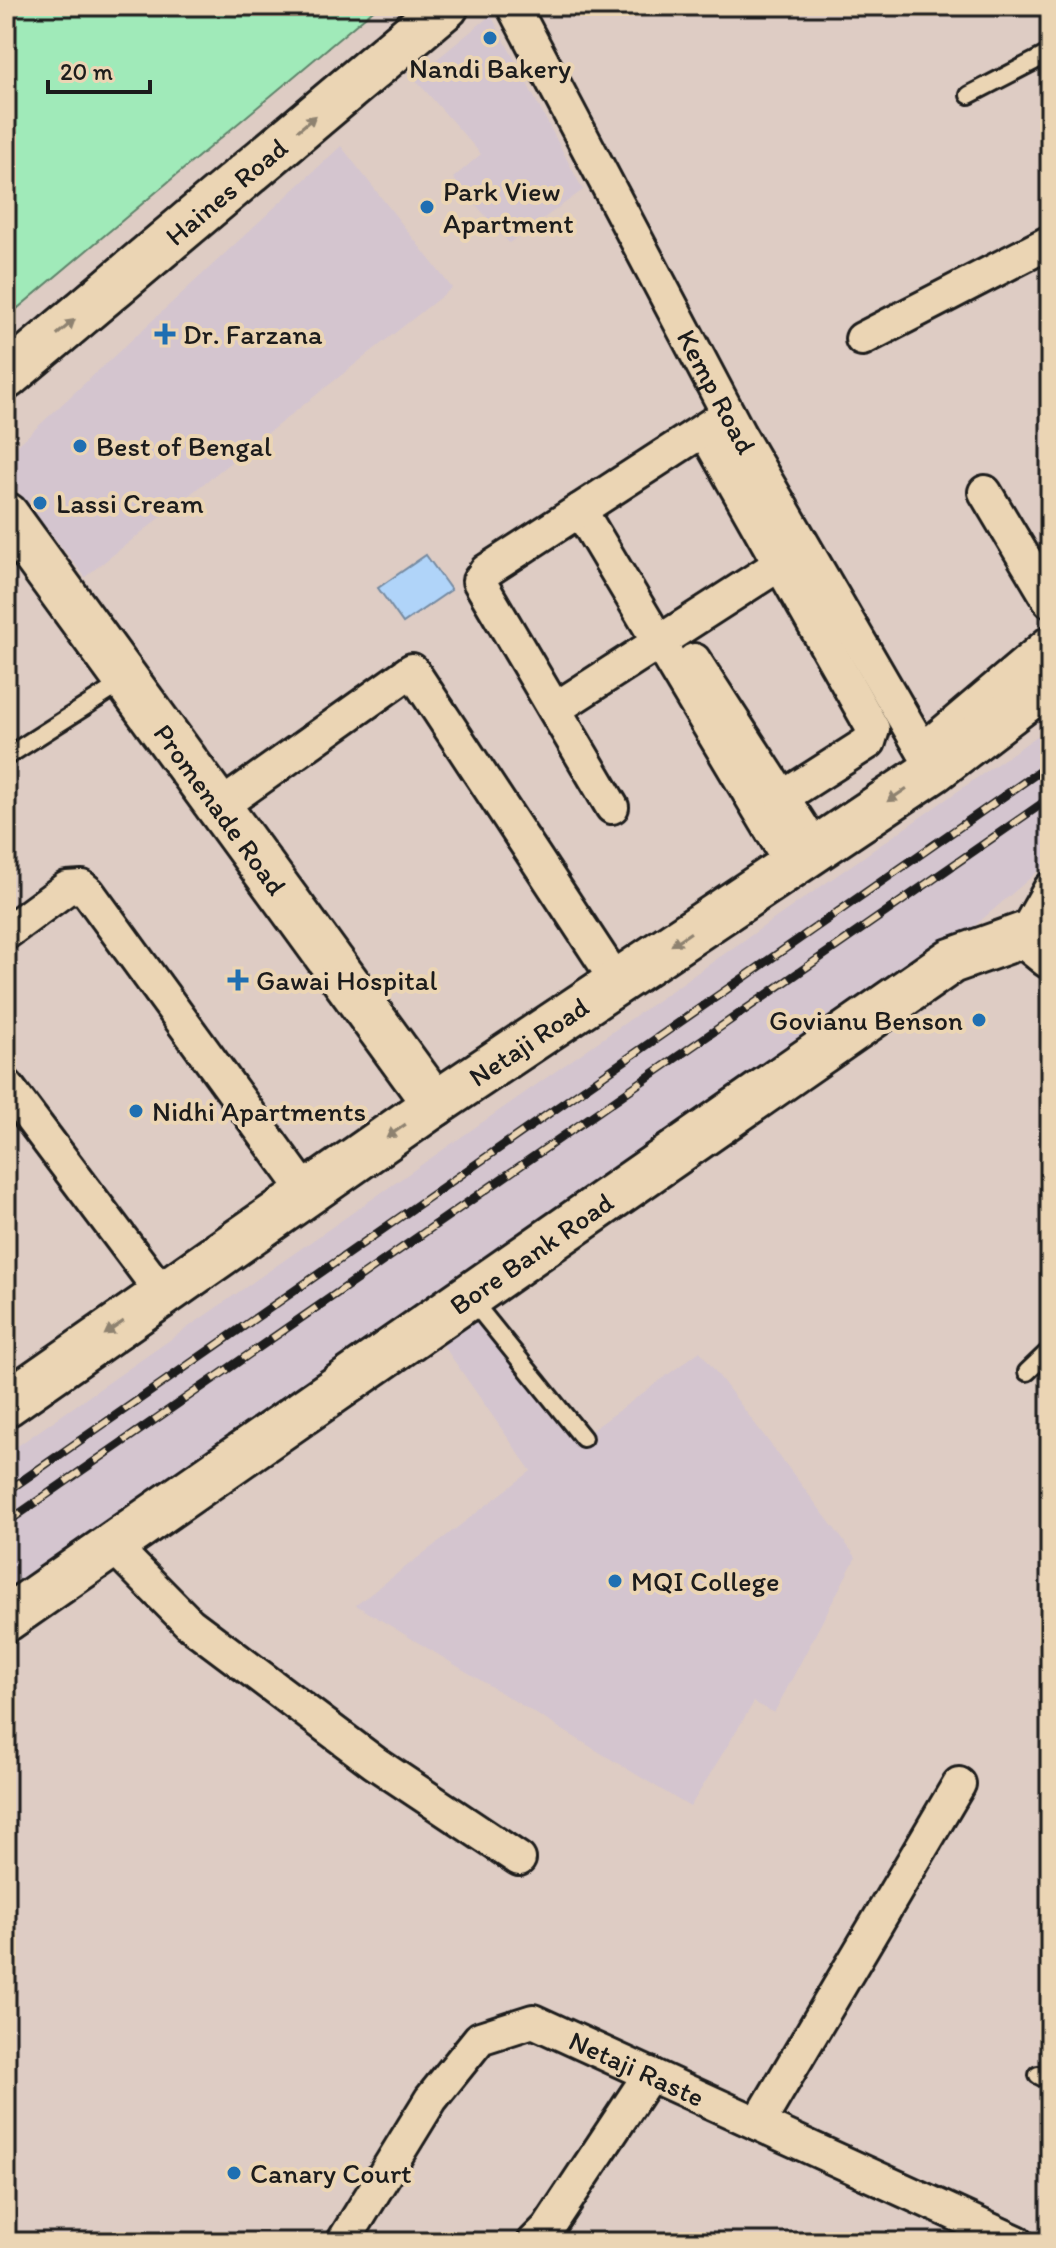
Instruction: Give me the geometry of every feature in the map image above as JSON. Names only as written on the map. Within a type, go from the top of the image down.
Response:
[{"type":"street","name":"Haines Road","points":[[6,377],[446,6]]},
{"type":"street","name":"Kemp Road","points":[[513,6],[716,422],[929,760]]},
{"type":"street","points":[[862,339],[1050,242]]},
{"type":"street","points":[[612,807],[479,581],[486,571],[716,422],[780,564],[873,729],[869,742],[783,797]]},
{"type":"street","points":[[985,492],[1050,601]]},
{"type":"street","points":[[586,506],[804,857]]},
{"type":"street","name":"Promenade Road","points":[[6,515],[435,1104]]},
{"type":"street","points":[[555,709],[780,564]]},
{"type":"street","points":[[667,637],[783,797],[804,857]]},
{"type":"street","points":[[929,760],[1050,642]]},
{"type":"street","points":[[218,808],[412,670],[617,982]]},
{"type":"street","name":"Netaji Road","points":[[6,1404],[435,1104],[804,857],[929,760],[1050,681]]},
{"type":"street","points":[[6,933],[67,888],[82,887],[88,892],[307,1193]]},
{"type":"street","name":"Bore Bank Road","points":[[6,1619],[951,961],[1037,945],[1050,889]]},
{"type":"street","points":[[6,1085],[162,1293]]},
{"type":"street","points":[[112,1545],[190,1624],[375,1763],[519,1859]]},
{"type":"street","points":[[758,2124],[959,1784]]},
{"type":"street","name":"Netaji Raste","points":[[343,2242],[431,2099],[480,2038],[533,2021],[1017,2242]]},
{"type":"street","points":[[550,2237],[650,2074]]},
{"type":"lane","points":[[969,95],[1050,53]]},
{"type":"lane","points":[[6,757],[125,681]]},
{"type":"lane","points":[[469,1297],[583,1438]]},
{"type":"lane","points":[[1027,1372],[1050,1350]]},
{"type":"shaded area","points":[[491,15],[583,190],[509,243],[453,178],[481,154],[414,78]]},
{"type":"shaded area","points":[[341,146],[452,288],[85,577],[6,476],[6,456]]},
{"type":"shaded area","points":[[1050,727],[1050,861],[950,947],[6,1596],[6,1454]]},
{"type":"shaded area","name":"MQI College","points":[[487,1311],[587,1434],[700,1351],[856,1557],[774,1713],[754,1702],[690,1807],[356,1605],[531,1471],[441,1342]]},
{"type":"green space","points":[[6,6],[378,6],[6,318]]},
{"type":"water","points":[[426,555],[451,590],[403,623],[378,588]]},
{"type":"railway","points":[[6,1492],[1050,764]]},
{"type":"railway","points":[[6,1523],[1050,798]]},
{"type":"place","name":"Nandi Bakery","points":[[490,38]]},
{"type":"place","name":"Park View Apartment","points":[[427,207]]},
{"type":"place","name":"Dr. Farzana","points":[[165,334]]},
{"type":"place","name":"Best of Bengal","points":[[80,446]]},
{"type":"place","name":"Lassi Cream","points":[[40,503]]},
{"type":"place","name":"Gawai Hospital","points":[[238,980]]},
{"type":"place","name":"Govianu Benson","points":[[979,1020]]},
{"type":"place","name":"Nidhi Apartments","points":[[136,1111]]},
{"type":"place","name":"MQI College","points":[[615,1581]]},
{"type":"place","name":"Canary Court","points":[[234,2173]]}]
